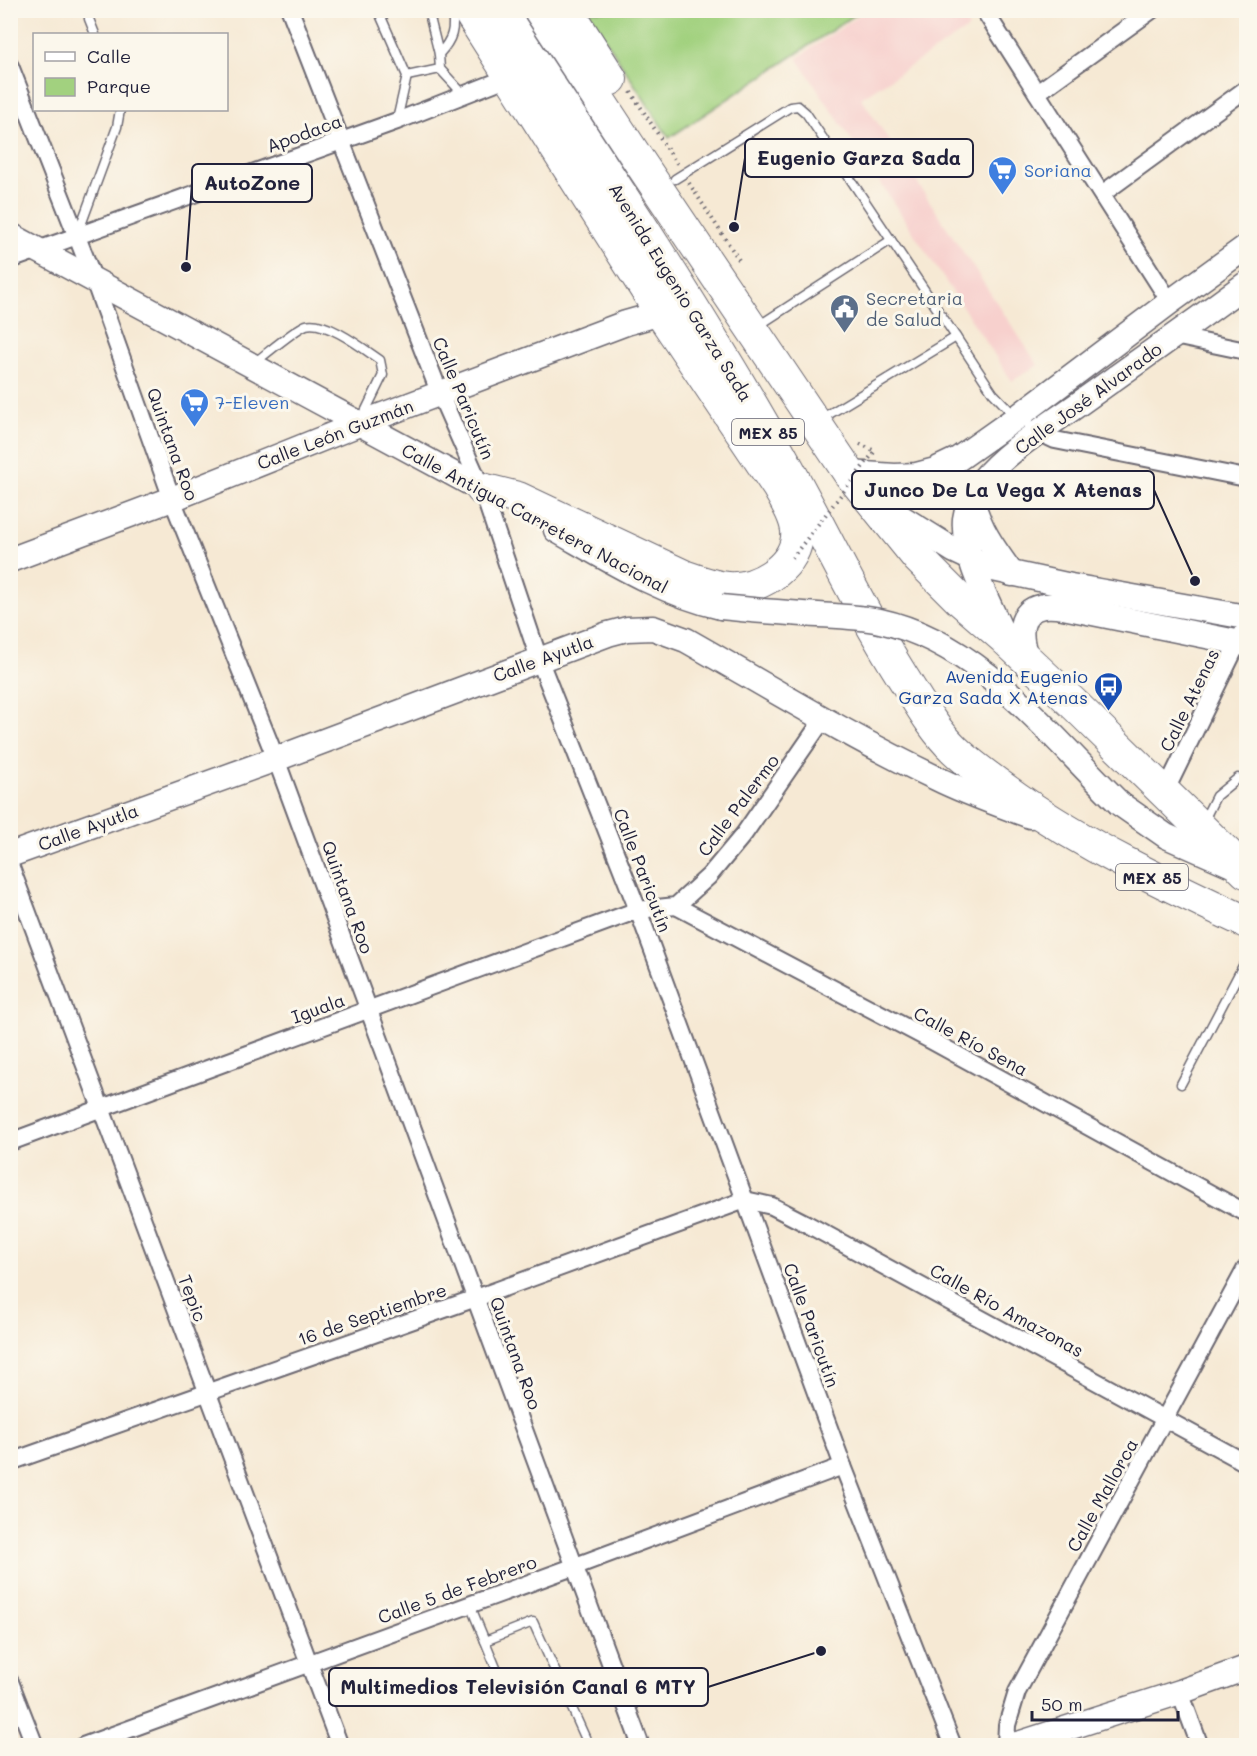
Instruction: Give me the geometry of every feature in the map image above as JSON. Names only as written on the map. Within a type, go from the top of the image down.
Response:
[{"type":"highway","points":[[468,10],[666,319],[764,466],[792,513],[797,537],[786,562],[768,577],[748,587],[729,588],[699,582],[518,498],[482,489]]},
{"type":"highway","name":"Avenida Eugenio Garza Sada","points":[[500,10],[730,370],[799,488],[848,585],[888,654],[939,731],[972,765],[1059,827],[1165,884],[1246,922]]},
{"type":"highway","name":"Avenida Eugenio Garza Sada","points":[[540,10],[640,164],[744,317],[865,467],[918,558],[1165,792],[1244,871]]},
{"type":"highway","points":[[567,10],[680,176],[722,259],[744,317]]},
{"type":"highway","points":[[666,319],[730,370]]},
{"type":"highway","points":[[764,426],[764,466]]},
{"type":"street","name":"Calle Paricutín","points":[[290,10],[339,141],[440,394],[482,489],[539,659],[638,910],[843,1466],[953,1746]]},
{"type":"street","points":[[984,10],[1170,302]]},
{"type":"street","points":[[1038,93],[1152,10]]},
{"type":"street","name":"Quintana Roo","points":[[10,66],[94,280],[172,500],[276,759],[641,1746]]},
{"type":"street","name":"Apodaca","points":[[10,260],[397,121],[509,77]]},
{"type":"street","points":[[1102,194],[1246,89]]},
{"type":"street","name":"Calle Antigua Carretera Nacional","points":[[10,235],[482,489],[653,585],[701,603],[721,607],[879,621],[913,631],[945,645],[967,659],[1002,688],[1120,804],[1166,836],[1244,871]]},
{"type":"street","name":"Calle José Alvarado","points":[[865,467],[916,475],[935,470],[957,459],[1017,418],[1170,302],[1244,254]]},
{"type":"street","name":"Calle José Alvarado","points":[[1004,638],[972,560],[965,531],[971,498],[981,482],[994,468],[1037,433],[1246,284]]},
{"type":"street","name":"Calle León Guzmán","points":[[10,560],[172,500],[359,424],[626,323],[666,319]]},
{"type":"street","points":[[1174,336],[1246,351]]},
{"type":"street","points":[[1017,418],[1037,433],[1055,440],[1246,478]]},
{"type":"street","points":[[865,467],[955,551],[972,560],[1012,574],[1246,617]]},
{"type":"street","points":[[971,498],[976,519],[985,536],[1012,574]]},
{"type":"street","points":[[1027,660],[1022,645],[1021,627],[1030,611],[1044,605],[1244,637]]},
{"type":"street","name":"Calle Ayutla","points":[[10,855],[276,759],[539,659],[627,629],[653,628],[686,640],[943,782],[1059,827]]},
{"type":"street","name":"Calle Atenas","points":[[1165,792],[1244,637]]},
{"type":"street","name":"Calle Palermo","points":[[676,906],[709,876],[744,834],[824,718]]},
{"type":"street","name":"Tepic","points":[[10,865],[340,1746]]},
{"type":"street","points":[[638,910],[676,906]]},
{"type":"street","name":"Calle Río Sena","points":[[676,906],[932,1041],[1246,1213]]},
{"type":"street","name":"Iguala","points":[[10,1142],[638,910]]},
{"type":"street","name":"16 de Septiembre","points":[[10,1462],[476,1298],[745,1200]]},
{"type":"street","name":"Calle Río Amazonas","points":[[745,1200],[772,1206],[807,1224],[1246,1463]]},
{"type":"street","name":"Calle Mallorca","points":[[1006,1746],[1007,1725],[1017,1692],[1246,1268]]},
{"type":"street","name":"Calle 5 de Febrero","points":[[83,1746],[843,1466]]},
{"type":"street","points":[[1012,1746],[1180,1692],[1246,1668]]},
{"type":"street","points":[[10,1682],[35,1746]]},
{"type":"street","points":[[1180,1692],[1200,1746]]},
{"type":"lane","points":[[89,10],[89,19],[95,33]]},
{"type":"lane","points":[[378,10],[406,76],[397,121]]},
{"type":"lane","points":[[428,10],[439,54],[440,69],[464,95]]},
{"type":"lane","points":[[439,54],[452,38],[454,22],[451,10]]},
{"type":"lane","points":[[406,76],[440,69]]},
{"type":"lane","points":[[680,176],[790,107],[798,106],[806,113],[993,393],[1017,418]]},
{"type":"lane","points":[[77,236],[117,126],[120,111]]},
{"type":"lane","points":[[744,317],[891,240]]},
{"type":"lane","points":[[251,365],[305,325],[316,323],[352,340],[380,360],[383,375],[359,424]]},
{"type":"lane","points":[[825,417],[956,338]]},
{"type":"lane","points":[[1200,827],[1216,796],[1238,778],[1246,782]]},
{"type":"lane","points":[[1181,1084],[1246,960]]},
{"type":"lane","points":[[470,1605],[505,1690],[557,1676]]},
{"type":"lane","points":[[485,1641],[533,1622],[590,1746]]},
{"type":"path","points":[[628,87],[680,176],[744,268]]},
{"type":"path","points":[[792,558],[865,467],[825,417]]},
{"type":"shaded area","points":[[867,10],[959,11],[969,28],[861,98],[1038,365],[1012,381],[797,58]]},
{"type":"green space","points":[[587,11],[861,11],[669,138]]},
{"type":"place","name":"Soriana","points":[[1003,196]]},
{"type":"place","name":"Eugenio Garza Sada","points":[[734,227]]},
{"type":"place","name":"AutoZone","points":[[186,267]]},
{"type":"place","name":"Secretaria de Salud","points":[[845,334]]},
{"type":"place","name":"7-Eleven","points":[[194,428]]},
{"type":"place","name":"Junco De La Vega X Atenas","points":[[1195,581]]},
{"type":"place","name":"Avenida Eugenio Garza Sada X Atenas","points":[[1109,712]]},
{"type":"place","name":"Multimedios Televisión Canal 6 MTY","points":[[821,1651]]}]
